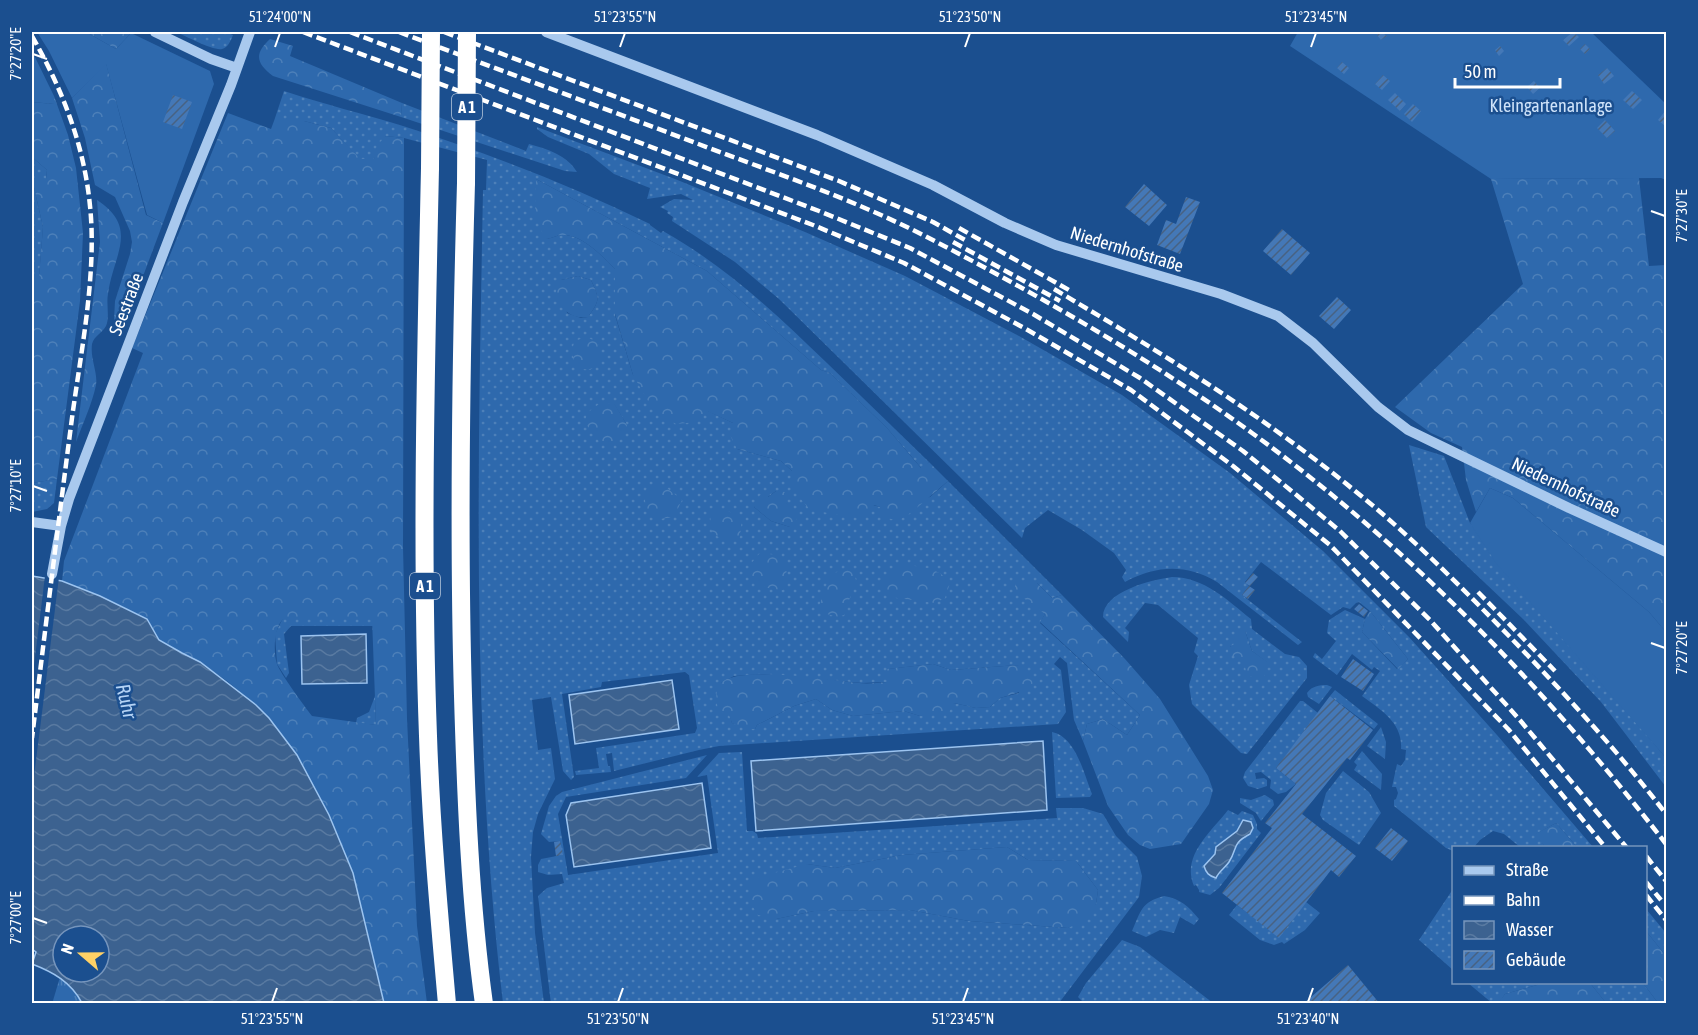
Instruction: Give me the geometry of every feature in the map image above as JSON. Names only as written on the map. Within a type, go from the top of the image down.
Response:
[{"type":"highway","name":"A 1","points":[[431,32],[425,555],[428,736],[435,874],[447,1004]]},
{"type":"highway","name":"A 1","points":[[467,32],[466,183],[461,355],[460,579],[471,866],[484,1004]]},
{"type":"street","points":[[154,32],[211,59],[237,68]]},
{"type":"street","name":"Niedernhofstraße","points":[[546,32],[817,135],[933,185],[1005,223],[1056,245],[1221,294],[1278,316],[1313,343],[1378,407],[1408,430],[1666,552]]},
{"type":"street","name":"Seestraße","points":[[52,574],[61,526],[69,499],[249,35]]},
{"type":"street","points":[[32,522],[61,526]]},
{"type":"green space","points":[[37,32],[86,32],[116,49],[131,33],[210,71],[214,84],[163,223],[147,215],[106,64],[72,98]]},
{"type":"green space","points":[[86,32],[128,32],[131,33],[116,49]]},
{"type":"green space","points":[[176,32],[225,32],[233,35],[226,47],[218,49]]},
{"type":"green space","name":"Kleingartenanlage","points":[[1298,32],[1591,32],[1666,104],[1666,180],[1661,178],[1491,179],[1290,46]]},
{"type":"green space","points":[[270,39],[293,46],[290,56],[402,103],[401,117],[273,76],[263,67],[259,58],[261,49]]},
{"type":"green space","points":[[32,51],[54,96],[54,104],[32,102]]},
{"type":"green space","points":[[106,63],[146,215],[163,223],[125,324],[117,325],[114,320],[115,301],[130,254],[132,242],[130,231],[115,197],[95,185],[85,138],[72,98]]},
{"type":"green space","points":[[284,91],[466,147],[559,183],[650,224],[661,233],[663,231],[686,245],[729,275],[788,326],[929,462],[922,469],[887,428],[830,373],[821,370],[707,271],[536,179],[547,239],[558,235],[577,238],[591,247],[615,269],[615,315],[633,375],[733,423],[737,449],[781,461],[792,471],[873,505],[880,507],[930,497],[948,481],[1062,595],[1052,598],[1037,583],[1045,614],[1040,623],[1140,715],[1127,735],[1103,719],[1087,724],[1083,741],[1074,720],[1067,663],[1060,657],[1054,664],[1061,670],[1066,712],[1058,724],[719,746],[614,771],[612,753],[606,754],[611,772],[576,775],[575,771],[599,768],[596,748],[695,733],[697,728],[689,675],[685,672],[602,682],[601,687],[562,694],[574,777],[571,780],[563,771],[551,697],[532,700],[538,750],[551,748],[555,779],[538,814],[533,832],[531,857],[535,933],[544,1003],[503,1003],[486,801],[479,597],[481,292],[483,190],[486,190],[487,160],[404,138],[386,136],[374,159],[359,159],[331,128],[304,121],[274,121]],"holes":[[[578,276],[591,280],[597,299],[588,317],[581,318],[567,313],[561,280]],[[599,404],[614,404],[627,425]],[[776,491],[787,504],[790,527],[771,521],[754,507]],[[933,664],[951,670],[1019,665],[1019,693],[1000,698],[990,707],[976,708],[954,703],[920,716],[904,711],[853,716],[832,710],[816,699],[794,706],[757,725],[755,729],[732,723],[721,683],[734,676],[763,674],[862,683],[887,682],[888,669]]]},
{"type":"green space","points":[[54,96],[68,135],[76,168],[83,233],[80,301],[57,479],[32,483],[32,278],[39,277],[43,227],[33,183],[37,177],[46,179],[47,170],[32,157],[32,102],[54,104]]},
{"type":"green space","points":[[402,103],[526,151],[529,144],[549,151],[568,161],[577,172],[565,171],[401,117]]},
{"type":"green space","points":[[228,113],[271,129],[274,121],[304,121],[331,128],[360,159],[374,159],[377,145],[386,136],[404,138],[403,547],[407,719],[417,926],[427,1003],[384,1003],[278,731],[256,705],[200,662],[159,640],[147,619],[62,581],[64,561],[143,353],[132,348]],"holes":[[[372,618],[376,725],[312,716],[277,664],[275,640],[283,619]]]},
{"type":"green space","points":[[537,127],[675,179],[905,276],[1019,336],[1122,395],[1230,473],[1323,551],[1409,637],[1592,846],[1576,846],[1556,823],[1536,834],[1544,846],[1519,846],[1504,834],[1493,831],[1475,846],[1452,846],[1452,851],[1446,848],[1394,806],[1398,793],[1396,787],[1392,787],[1397,764],[1401,766],[1405,760],[1406,750],[1401,749],[1401,740],[1395,724],[1362,696],[1380,671],[1374,667],[1372,670],[1352,654],[1337,675],[1313,657],[1315,653],[1322,659],[1336,641],[1327,633],[1329,620],[1345,610],[1365,619],[1362,632],[1397,669],[1408,659],[1370,611],[1359,602],[1350,609],[1343,607],[1331,615],[1261,562],[1245,582],[1249,586],[1242,595],[1302,642],[1298,645],[1217,582],[1205,576],[1171,569],[1149,572],[1125,582],[1122,577],[1126,570],[1114,553],[1082,530],[1048,510],[1025,528],[1022,538],[779,299],[735,262],[672,221],[673,217],[667,213],[668,211],[660,207],[674,199],[693,200],[681,194],[647,199],[650,188],[614,174],[589,154],[548,137]]},
{"type":"green space","points":[[32,157],[47,170],[46,179],[33,183],[43,227],[39,278],[32,278]]},
{"type":"green space","points":[[1639,178],[1649,266],[1666,265],[1666,632],[1649,612],[1513,498],[1490,488],[1476,512],[1466,480],[1462,447],[1431,433],[1395,407],[1523,284],[1491,179]]},
{"type":"green space","points":[[536,179],[707,271],[821,370],[830,373],[887,428],[921,468],[929,462],[948,481],[912,512],[899,520],[884,518],[879,513],[880,507],[874,505],[859,518],[810,510],[791,487],[792,471],[781,461],[737,449],[730,435],[733,423],[707,411],[697,422],[676,424],[653,410],[633,375],[615,314],[615,269],[591,247],[577,238],[562,235],[547,239],[544,237],[535,215]]},
{"type":"green space","points":[[97,200],[110,210],[118,221],[121,243],[108,294],[106,326],[92,344],[96,385],[76,442],[100,242]]},
{"type":"green space","points":[[578,276],[591,280],[596,291],[597,303],[588,317],[572,315],[559,304],[557,299],[556,291],[561,280]]},
{"type":"green space","points":[[586,337],[598,342],[600,351],[599,361],[590,370],[577,368],[573,355],[575,341]]},
{"type":"green space","points":[[614,403],[627,425],[620,440],[602,445],[585,423],[587,413],[599,404]]},
{"type":"green space","points":[[1409,445],[1444,456],[1470,523],[1666,758],[1666,787],[1601,702],[1523,619],[1426,527]]},
{"type":"green space","points":[[57,479],[54,503],[47,509],[32,512],[32,483]]},
{"type":"green space","points":[[651,485],[663,485],[682,500],[674,517],[660,519],[649,516],[645,501],[646,490]]},
{"type":"green space","points":[[1490,488],[1513,498],[1649,612],[1666,632],[1666,758],[1496,563],[1470,523]]},
{"type":"green space","points":[[776,491],[785,492],[787,504],[798,514],[796,522],[790,527],[771,521],[754,507],[760,495],[768,497]]},
{"type":"green space","points":[[716,510],[725,510],[742,517],[740,537],[735,541],[722,539],[712,533],[710,515]]},
{"type":"green space","points":[[759,554],[775,555],[785,564],[787,573],[783,590],[765,587],[753,578],[749,566]]},
{"type":"green space","points":[[899,564],[927,568],[940,573],[950,583],[945,598],[935,603],[890,597],[883,591],[884,578]]},
{"type":"green space","points":[[842,569],[853,571],[856,580],[844,615],[838,617],[823,613],[819,606],[830,576]]},
{"type":"green space","points":[[1184,578],[1205,585],[1251,619],[1252,629],[1285,654],[1299,657],[1307,666],[1307,678],[1247,754],[1241,753],[1192,704],[1189,685],[1198,656],[1194,652],[1198,638],[1158,605],[1145,603],[1125,628],[1129,632],[1128,642],[1103,617],[1105,608],[1120,594],[1141,584],[1163,579]],"holes":[[[1245,631],[1252,651],[1268,663],[1243,656],[1230,647]]]},
{"type":"green space","points":[[1029,580],[1037,583],[1052,598],[1062,595],[1125,659],[1160,699],[1208,776],[1213,790],[1209,804],[1181,844],[1150,849],[1140,845],[1128,835],[1108,806],[1083,741],[1087,724],[1103,719],[1127,735],[1140,715],[1040,622],[1045,614],[1014,591],[1016,582]]},
{"type":"green space","points":[[1370,611],[1408,659],[1398,669],[1362,632],[1365,619]]},
{"type":"green space","points":[[283,618],[373,618],[373,626],[291,626],[284,634],[289,673],[286,678],[277,664],[275,634]]},
{"type":"green space","points":[[1239,630],[1245,631],[1252,651],[1269,663],[1264,677],[1247,676],[1243,657],[1232,656],[1228,651],[1234,644]]},
{"type":"green space","points":[[933,664],[951,670],[1019,665],[1033,677],[1032,688],[1000,698],[990,707],[976,708],[954,703],[948,714],[920,716],[904,711],[853,716],[832,710],[816,699],[794,706],[757,725],[755,729],[746,729],[732,723],[729,715],[718,711],[716,697],[718,687],[730,678],[764,674],[876,683],[887,682],[887,669]]},
{"type":"green space","points":[[1327,685],[1332,687],[1319,704],[1308,697],[1307,693],[1311,689]]},
{"type":"green space","points":[[1335,690],[1378,724],[1374,729],[1330,696]]},
{"type":"green space","points":[[375,696],[376,725],[356,723],[357,718],[369,712]]},
{"type":"green space","points":[[1300,701],[1318,713],[1276,768],[1296,784],[1286,792],[1278,794],[1270,788],[1271,780],[1261,772],[1255,773],[1256,779],[1264,778],[1267,780],[1267,786],[1258,789],[1248,786],[1243,778],[1245,772]]},
{"type":"green space","points":[[1381,727],[1386,742],[1385,759],[1367,746]]},
{"type":"green space","points":[[1052,732],[1067,741],[1078,757],[1092,794],[1090,797],[1056,798]]},
{"type":"green space","points":[[1362,751],[1382,774],[1381,790],[1354,770],[1357,765],[1354,762]]},
{"type":"green space","points":[[742,752],[747,831],[753,831],[758,838],[1057,818],[1056,808],[1083,808],[1103,814],[1116,836],[1137,857],[1142,876],[1139,897],[1059,1003],[551,1004],[538,896],[547,888],[564,883],[562,874],[548,875],[538,872],[541,859],[562,855],[560,841],[549,842],[541,834],[549,806],[562,792],[707,755],[686,778],[566,797],[558,814],[568,875],[718,853],[707,775],[697,777],[719,753]],"holes":[[[1007,847],[1028,860],[1076,861],[1098,890],[1096,904],[1068,928],[969,921],[910,910],[814,911],[776,919],[807,864],[835,868],[902,855]]]},
{"type":"green space","points":[[1343,771],[1369,792],[1381,813],[1359,845],[1323,820],[1320,815],[1326,793]]},
{"type":"green space","points":[[1265,795],[1273,800],[1274,805],[1261,821],[1256,813],[1240,803],[1240,798],[1251,800]]},
{"type":"green space","points":[[1228,810],[1238,815],[1242,811],[1253,815],[1257,829],[1261,833],[1219,888],[1210,895],[1199,892],[1196,885],[1194,886],[1191,865],[1206,836]]},
{"type":"green space","points":[[1556,823],[1576,846],[1544,846],[1535,834]]},
{"type":"green space","points":[[1007,847],[1028,860],[1076,861],[1098,890],[1096,904],[1086,920],[1068,928],[969,921],[910,910],[814,911],[776,919],[758,915],[750,902],[748,880],[807,864],[835,868],[902,855]]},
{"type":"green space","points":[[1452,890],[1452,969],[1419,940]]},
{"type":"green space","points":[[1164,896],[1184,904],[1199,919],[1194,925],[1180,917],[1174,933],[1160,930],[1146,937],[1132,931],[1146,904]]},
{"type":"green space","points":[[1306,902],[1320,913],[1305,930],[1284,944],[1282,942],[1274,945],[1260,940],[1229,915],[1237,905],[1279,937]]},
{"type":"green space","points":[[1647,910],[1666,933],[1666,956],[1647,932]]},
{"type":"green space","points":[[1647,932],[1666,956],[1666,1003],[1658,1003],[1644,984],[1647,984]]},
{"type":"green space","points":[[1122,940],[1140,947],[1213,1003],[1084,1003],[1078,997],[1086,983]]},
{"type":"green space","points":[[58,984],[67,984],[82,1003],[52,1004]]},
{"type":"green space","points":[[1469,984],[1538,984],[1505,994],[1498,1004],[1492,1003]]},
{"type":"green space","points":[[1591,984],[1644,984],[1658,1003],[1606,1003]]},
{"type":"green space","points":[[1591,984],[1606,1003],[1498,1003],[1505,994],[1537,985]]},
{"type":"water","name":"Ruhr","points":[[32,576],[62,581],[100,596],[147,619],[159,640],[200,662],[256,705],[269,718],[297,755],[329,815],[353,873],[384,1003],[82,1003],[66,984],[111,984],[111,924],[51,924],[51,973],[32,964],[36,952],[32,949]]},
{"type":"water","points":[[366,634],[367,683],[302,684],[301,636]]},
{"type":"water","points":[[672,680],[679,729],[575,744],[569,695]]},
{"type":"water","points":[[1043,741],[1047,810],[756,831],[751,761]]},
{"type":"water","points":[[702,783],[711,848],[574,867],[566,815],[571,803]]},
{"type":"water","points":[[1243,820],[1251,822],[1253,828],[1250,834],[1237,844],[1229,862],[1216,878],[1211,876],[1204,866],[1215,854],[1216,847],[1237,831]]},
{"type":"pier","points":[[45,576],[59,577],[32,792],[32,682]]},
{"type":"building","points":[[1381,32],[1387,36],[1381,40],[1377,35]]},
{"type":"building","points":[[1573,32],[1579,37],[1569,46],[1563,40]]},
{"type":"building","points":[[1585,44],[1590,49],[1585,54],[1580,49]]},
{"type":"building","points":[[1500,46],[1504,51],[1499,56],[1495,50]]},
{"type":"building","points":[[1342,62],[1349,68],[1344,74],[1337,68]]},
{"type":"building","points":[[1607,68],[1614,76],[1604,84],[1598,75]]},
{"type":"building","points":[[1383,75],[1390,81],[1382,90],[1375,84]]},
{"type":"building","points":[[1534,81],[1540,88],[1533,94],[1527,87]]},
{"type":"building","points":[[1632,91],[1642,100],[1633,109],[1623,100]]},
{"type":"building","points":[[1395,93],[1406,104],[1400,111],[1388,100]]},
{"type":"building","points":[[173,95],[192,102],[182,129],[163,122]]},
{"type":"building","points":[[1413,104],[1421,111],[1412,122],[1404,114]]},
{"type":"building","points":[[1666,110],[1666,125],[1665,126],[1658,120]]},
{"type":"building","points":[[1605,120],[1615,131],[1607,138],[1597,128]]},
{"type":"building","points":[[1144,184],[1167,205],[1149,226],[1125,207]]},
{"type":"building","points":[[1186,197],[1200,202],[1180,254],[1157,245],[1166,220],[1176,224]]},
{"type":"building","points":[[1282,229],[1310,253],[1291,275],[1263,251]]},
{"type":"building","points":[[1337,297],[1351,310],[1334,329],[1319,316]]},
{"type":"building","points":[[1253,573],[1258,577],[1250,586],[1245,583]]},
{"type":"building","points":[[1249,586],[1255,590],[1248,599],[1242,595]]},
{"type":"building","points":[[1359,604],[1368,611],[1364,617],[1354,609]]},
{"type":"building","points":[[1353,659],[1374,674],[1363,691],[1341,677]]},
{"type":"building","points":[[1330,696],[1373,730],[1350,760],[1347,758],[1302,814],[1356,856],[1339,877],[1331,870],[1279,938],[1222,893],[1272,828],[1265,823],[1296,784],[1276,768]]},
{"type":"building","points":[[1391,828],[1408,841],[1392,861],[1375,848]]},
{"type":"building","points":[[560,841],[563,855],[556,856],[554,842]]},
{"type":"building","points":[[1348,965],[1380,1004],[1303,1004]]},
{"type":"railway","points":[[303,32],[813,225],[904,263],[1026,329],[1131,390],[1233,466],[1330,545],[1509,730],[1604,846]]},
{"type":"railway","points":[[350,32],[910,248],[1033,314],[1140,378],[1243,451],[1340,531],[1430,620],[1519,719],[1625,846]]},
{"type":"railway","points":[[399,32],[871,210],[1007,280],[1092,328],[1174,379],[1310,477],[1421,573],[1474,624],[1573,731],[1666,844]]},
{"type":"railway","points":[[444,32],[839,181],[933,222],[965,240]]},
{"type":"railway","points":[[32,36],[53,76],[77,139],[87,183],[92,232],[87,312],[32,738]]},
{"type":"railway","points":[[959,228],[1069,290]]},
{"type":"railway","points":[[953,242],[1060,301]]},
{"type":"railway","points":[[1054,289],[1214,388],[1292,442],[1385,516],[1458,584],[1551,680],[1610,745],[1666,814]]},
{"type":"railway","points":[[1478,592],[1555,671]]},
{"type":"railway","points":[[1647,857],[1666,881]]},
{"type":"railway","points":[[1647,883],[1661,900]]},
{"type":"railway","points":[[1647,896],[1666,920]]}]
